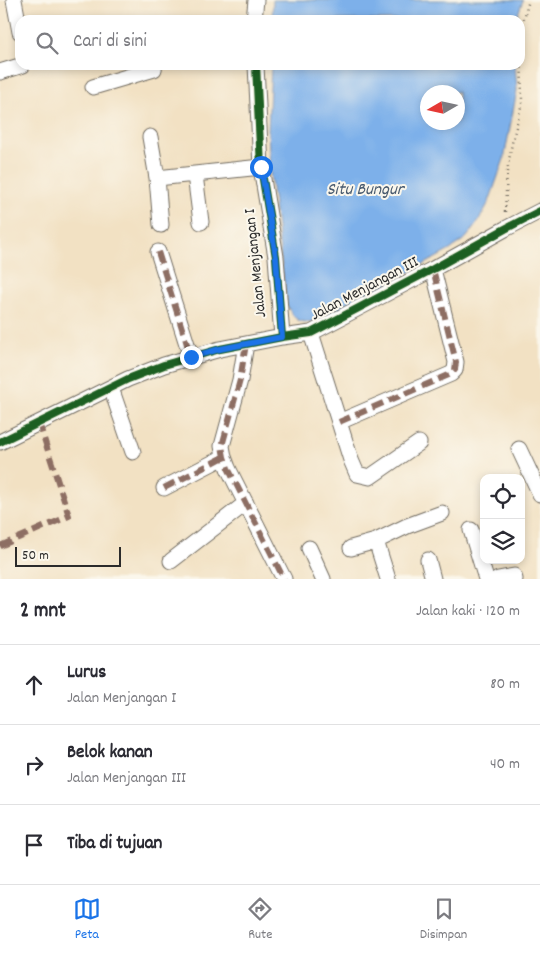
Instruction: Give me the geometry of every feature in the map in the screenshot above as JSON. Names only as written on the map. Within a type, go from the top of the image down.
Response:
[{"type":"street","points":[[14,0],[17,15]]},
{"type":"street","points":[[254,15],[256,0]]},
{"type":"street","points":[[0,72],[15,67]]},
{"type":"street","points":[[93,87],[151,70]]},
{"type":"street","name":"Jalan Menjangan I","points":[[256,70],[261,167],[276,257],[282,337]]},
{"type":"street","points":[[150,137],[157,178],[161,225]]},
{"type":"street","points":[[157,178],[261,167]]},
{"type":"street","points":[[195,175],[201,222]]},
{"type":"street","name":"Jalan Menjangan III","points":[[0,442],[146,372],[191,357],[246,344],[311,333],[540,211]]},
{"type":"street","points":[[158,252],[191,357]]},
{"type":"street","points":[[339,422],[451,374],[455,370],[456,362],[433,269]]},
{"type":"street","points":[[311,333],[357,474],[370,477],[419,443]]},
{"type":"street","points":[[246,344],[240,380],[222,446],[228,468],[284,579]]},
{"type":"street","points":[[111,388],[133,452]]},
{"type":"street","points":[[519,449],[540,494]]},
{"type":"street","points":[[164,488],[224,458]]},
{"type":"street","points":[[171,561],[246,503]]},
{"type":"street","points":[[350,548],[376,541],[442,512]]},
{"type":"street","points":[[471,530],[486,579]]},
{"type":"street","points":[[376,541],[388,579]]},
{"type":"street","points":[[308,548],[322,579]]},
{"type":"street","points":[[428,560],[433,579]]},
{"type":"street","points":[[498,579],[514,576],[515,579]]},
{"type":"path","points":[[525,15],[529,0]]},
{"type":"path","points":[[505,229],[507,172],[522,103],[522,70]]},
{"type":"water","points":[[273,0],[523,0],[518,15],[272,15]]},
{"type":"water","name":"Situ Bungur","points":[[271,70],[515,70],[517,90],[504,159],[489,202],[467,237],[450,250],[336,313],[323,318],[305,322],[298,320],[292,315],[287,306],[270,173],[268,131]]},
{"type":"marked path","points":[[158,252],[191,357]]},
{"type":"marked path","points":[[339,422],[451,374],[455,370],[456,362],[433,269]]},
{"type":"marked path","points":[[246,344],[240,380],[222,446],[228,468],[284,579]]},
{"type":"marked path","points":[[0,546],[69,516],[39,423]]},
{"type":"marked path","points":[[164,488],[224,457]]},
{"type":"cycle path","points":[[256,70],[261,167],[276,257],[282,337]]},
{"type":"cycle path","points":[[0,442],[128,379],[164,365],[220,349],[311,333],[540,211]]},
{"type":"route","points":[[191,357],[220,349],[282,337],[276,257],[261,167]]}]
